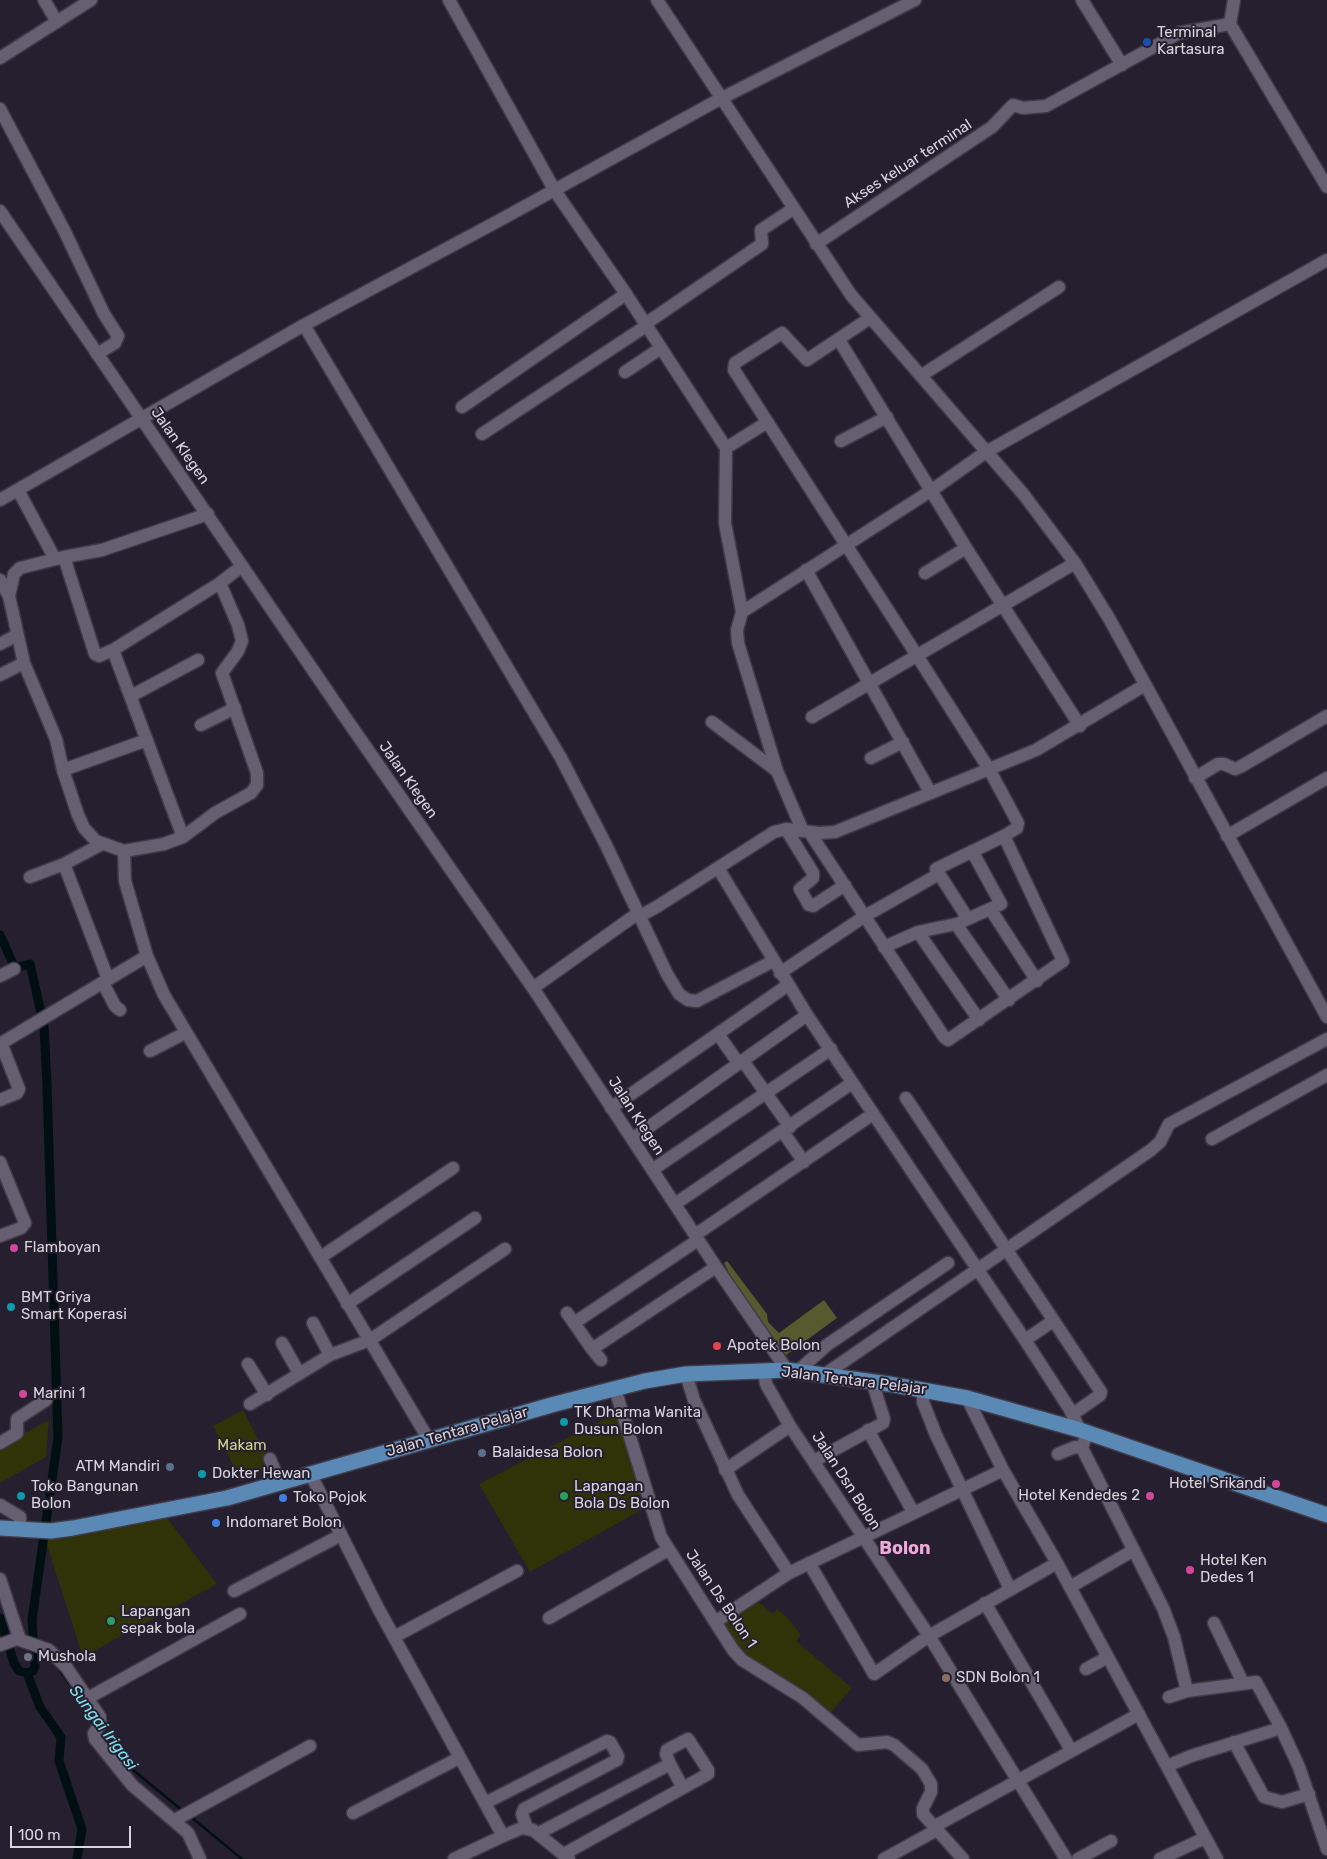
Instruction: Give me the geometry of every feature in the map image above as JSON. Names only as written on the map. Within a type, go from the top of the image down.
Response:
[{"type":"main road","name":"Jalan Tentara Pelajar","points":[[27,1530],[51,1531],[199,1504],[280,1484],[428,1440],[615,1389],[686,1374],[764,1371],[793,1371],[824,1375],[967,1398],[1083,1431],[1327,1515]]},
{"type":"main road","points":[[0,1528],[27,1530]]},
{"type":"street","points":[[44,0],[57,22]]},
{"type":"street","points":[[1,56],[91,0]]},
{"type":"street","points":[[449,0],[555,191],[626,294],[649,323],[661,348],[726,448],[726,523],[742,612],[737,630],[738,643],[777,771],[806,831],[845,885],[868,909],[884,947],[946,1040],[1062,964],[1063,957],[1004,836]]},
{"type":"street","points":[[657,0],[720,99],[851,295],[1024,495],[1075,563],[1145,685],[1327,1017]]},
{"type":"street","points":[[0,500],[304,325],[555,191],[720,99],[915,0]]},
{"type":"street","points":[[1082,0],[1122,65],[1179,34],[1230,24]]},
{"type":"street","points":[[1234,0],[1230,24],[1327,187]]},
{"type":"street","name":"Akses keluar terminal","points":[[816,244],[992,127],[1013,105],[1023,108],[1046,106],[1122,65]]},
{"type":"street","points":[[0,109],[64,230],[104,314],[118,336],[115,343],[98,354]]},
{"type":"street","points":[[482,434],[649,323],[762,244],[761,230],[793,208]]},
{"type":"street","name":"Jalan Klegen","points":[[0,210],[141,419],[533,988],[716,1267],[793,1371]]},
{"type":"street","points":[[742,612],[932,490],[986,452],[1327,260]]},
{"type":"street","points":[[922,375],[1059,286]]},
{"type":"street","points":[[462,407],[626,294]]},
{"type":"street","points":[[780,973],[868,909],[938,872],[972,851],[1004,836],[1018,826],[989,769],[847,545],[766,423],[734,370],[735,363],[782,333],[807,360],[870,318]]},
{"type":"street","points":[[304,325],[561,758],[667,974],[679,994],[688,1000],[697,1001],[773,961]]},
{"type":"street","points":[[839,340],[1002,606],[1080,726]]},
{"type":"street","points":[[625,372],[661,348]]},
{"type":"street","points":[[841,441],[887,417]]},
{"type":"street","points":[[726,448],[766,423]]},
{"type":"street","points":[[18,490],[60,558],[95,654],[102,656],[113,650],[220,583],[242,566]]},
{"type":"street","points":[[208,514],[102,550],[20,568],[14,574],[4,594],[24,663],[56,739],[63,770],[84,828],[100,844],[124,851],[164,844],[183,837],[215,812],[251,793],[257,785],[257,773],[222,673],[238,651],[241,637],[220,583]]},
{"type":"street","points":[[925,573],[966,548]]},
{"type":"street","points":[[812,717],[916,654],[1075,563]]},
{"type":"street","points":[[806,570],[930,792]]},
{"type":"street","points":[[0,644],[16,635]]},
{"type":"street","points":[[113,650],[183,837]]},
{"type":"street","points":[[131,696],[198,660]]},
{"type":"street","points":[[0,675],[24,663]]},
{"type":"street","points":[[533,988],[627,921],[648,912],[774,832],[786,829],[835,832],[1036,750],[1080,726],[1145,685]]},
{"type":"street","points":[[200,725],[235,708]]},
{"type":"street","points":[[1195,778],[1218,764],[1224,764],[1235,769],[1240,767],[1327,716]]},
{"type":"street","points":[[712,722],[777,771]]},
{"type":"street","points":[[63,770],[147,740]]},
{"type":"street","points":[[871,758],[903,742]]},
{"type":"street","points":[[1227,836],[1327,778]]},
{"type":"street","points":[[786,829],[813,873],[813,878],[800,889],[809,905],[813,906],[845,885]]},
{"type":"street","points":[[30,877],[64,864],[100,844]]},
{"type":"street","points":[[124,851],[125,882],[156,980],[185,1033],[321,1257],[428,1440]]},
{"type":"street","points":[[884,947],[918,932],[962,922],[1000,906],[1001,902],[972,851]]},
{"type":"street","points":[[64,864],[105,981],[115,1006],[120,1010]]},
{"type":"street","points":[[718,868],[807,1015],[1025,1340],[1083,1431],[1082,1448],[1170,1623],[1187,1691]]},
{"type":"street","points":[[938,872],[962,922],[1009,1000]]},
{"type":"street","points":[[991,910],[1037,981]]},
{"type":"street","points":[[918,932],[979,1020]]},
{"type":"street","points":[[0,1100],[19,1090],[0,1043],[147,956]]},
{"type":"street","points":[[0,976],[14,969]]},
{"type":"street","points":[[611,1108],[788,985]]},
{"type":"street","points":[[632,1139],[807,1015]]},
{"type":"street","points":[[150,1051],[185,1033]]},
{"type":"street","points":[[718,1034],[768,1094],[804,1162]]},
{"type":"street","points":[[824,1375],[1150,1150],[1160,1142],[1166,1126],[1176,1119],[1327,1039]]},
{"type":"street","points":[[652,1170],[768,1094],[831,1049]]},
{"type":"street","points":[[1212,1139],[1327,1075]]},
{"type":"street","points":[[675,1204],[852,1083]]},
{"type":"street","points":[[906,1098],[1101,1394],[1073,1414]]},
{"type":"street","points":[[601,1360],[570,1318],[697,1238],[873,1114]]},
{"type":"street","points":[[0,1162],[25,1223],[22,1228],[0,1236]]},
{"type":"street","points":[[321,1257],[453,1168]]},
{"type":"street","points":[[348,1304],[475,1218]]},
{"type":"street","points":[[250,1404],[330,1355],[370,1340],[504,1249]]},
{"type":"street","points":[[793,1371],[948,1263]]},
{"type":"street","points":[[592,1349],[716,1267]]},
{"type":"street","points":[[1025,1340],[1053,1321]]},
{"type":"street","points":[[313,1323],[330,1355]]},
{"type":"street","points":[[282,1343],[300,1374]]},
{"type":"street","points":[[248,1364],[267,1395]]},
{"type":"street","name":"Jalan Dsn Bolon","points":[[764,1371],[766,1384],[790,1426],[929,1636],[1066,1859]]},
{"type":"street","points":[[686,1374],[691,1393],[725,1470],[751,1517],[789,1573]]},
{"type":"street","points":[[814,1461],[883,1423],[884,1420],[872,1382]]},
{"type":"street","name":"Jalan Ds Bolon 1","points":[[615,1389],[655,1523],[668,1550],[737,1656],[803,1698],[858,1744],[887,1742],[894,1745],[922,1769],[931,1784],[931,1792],[923,1808],[924,1814],[963,1859]]},
{"type":"street","points":[[923,1390],[923,1402],[936,1436],[1010,1589]]},
{"type":"street","points":[[967,1398],[1003,1470],[1057,1562],[1217,1859]]},
{"type":"street","points":[[0,1443],[15,1435],[18,1431],[17,1419],[46,1400]]},
{"type":"street","points":[[725,1470],[790,1426]]},
{"type":"street","points":[[868,1430],[913,1512]]},
{"type":"street","points":[[1058,1454],[1075,1447],[1082,1448]]},
{"type":"street","points":[[270,1459],[280,1484]]},
{"type":"street","points":[[714,1622],[789,1573],[1003,1470]]},
{"type":"street","points":[[311,1475],[394,1637],[503,1836]]},
{"type":"street","points":[[0,1504],[20,1518],[27,1530]]},
{"type":"street","points":[[234,1591],[341,1535]]},
{"type":"street","points":[[549,1618],[668,1550]]},
{"type":"street","points":[[1070,1587],[1134,1550]]},
{"type":"street","points":[[809,1563],[874,1674],[929,1636],[1057,1562]]},
{"type":"street","points":[[394,1637],[517,1571]]},
{"type":"street","points":[[0,1579],[5,1612],[14,1642],[44,1647],[52,1652],[67,1668],[100,1717],[95,1739],[124,1776],[180,1817],[192,1838],[200,1859]]},
{"type":"street","points":[[985,1603],[1071,1750]]},
{"type":"street","points":[[88,1698],[240,1614]]},
{"type":"street","points":[[1214,1622],[1243,1683]]},
{"type":"street","points":[[1086,1669],[1108,1657]]},
{"type":"street","points":[[1169,1697],[1187,1691],[1256,1682],[1281,1728],[1309,1794],[1327,1849]]},
{"type":"street","points":[[884,1859],[937,1825],[1139,1714]]},
{"type":"street","points":[[1167,1766],[1234,1742],[1281,1728]]},
{"type":"street","points":[[454,1859],[503,1836],[526,1828],[539,1832],[567,1856],[707,1776],[708,1773],[689,1739],[667,1750],[666,1754],[683,1788]]},
{"type":"street","points":[[485,1803],[607,1741],[610,1742],[618,1756],[617,1760],[524,1809],[522,1814],[526,1828]]},
{"type":"street","points":[[1234,1742],[1264,1797],[1282,1802],[1309,1794]]},
{"type":"street","points":[[180,1817],[310,1746]]},
{"type":"street","points":[[353,1813],[459,1758]]},
{"type":"street","points":[[539,1832],[670,1764]]},
{"type":"street","points":[[1160,1859],[1205,1838]]},
{"type":"street","points":[[1078,1859],[1111,1841]]},
{"type":"green space","points":[[727,1261],[767,1314],[768,1322],[779,1333],[824,1300],[837,1318],[786,1355],[762,1328],[733,1281],[724,1263]]},
{"type":"green space","name":"Makam","points":[[243,1410],[272,1466],[241,1481],[213,1426]]},
{"type":"green space","name":"Lapangan Bola Ds Bolon","points":[[616,1413],[645,1508],[530,1572],[479,1484]]},
{"type":"green space","points":[[49,1420],[46,1457],[0,1483],[0,1447]]},
{"type":"green space","name":"Lapangan sepak bola","points":[[167,1518],[217,1584],[83,1657],[45,1539]]},
{"type":"green space","points":[[755,1599],[773,1614],[777,1609],[788,1618],[801,1635],[796,1641],[852,1688],[831,1712],[741,1651],[723,1622]]},
{"type":"waterway","points":[[0,935],[15,968],[30,964],[44,1026],[47,1086],[58,1437],[32,1620],[35,1666],[33,1671],[27,1673]]},
{"type":"waterway","points":[[0,1618],[14,1663],[19,1671],[27,1673],[40,1707],[61,1737],[59,1761],[82,1829],[77,1859]]},
{"type":"waterway","name":"Sungai Irigasi","points":[[35,1658],[53,1661]]},
{"type":"waterway","name":"Sungai Irigasi","points":[[56,1665],[88,1710]]},
{"type":"waterway","name":"Sungai Irigasi","points":[[102,1730],[127,1765],[183,1811]]},
{"type":"waterway","name":"Sungai Irigasi","points":[[191,1817],[242,1859]]},
{"type":"place","name":"Terminal Kartasura","points":[[1147,42]]},
{"type":"place","name":"Flamboyan","points":[[14,1248]]},
{"type":"place","name":"BMT Griya Smart Koperasi","points":[[11,1307]]},
{"type":"place","name":"Apotek Bolon","points":[[717,1346]]},
{"type":"place","name":"Marini 1","points":[[23,1394]]},
{"type":"place","name":"TK Dharma Wanita Dusun Bolon","points":[[564,1422]]},
{"type":"place","name":"Balaidesa Bolon","points":[[482,1453]]},
{"type":"place","name":"ATM Mandiri","points":[[170,1467]]},
{"type":"place","name":"Dokter Hewan","points":[[202,1474]]},
{"type":"place","name":"Hotel Srikandi","points":[[1276,1484]]},
{"type":"place","name":"Toko Bangunan Bolon","points":[[21,1496]]},
{"type":"place","name":"Lapangan Bola Ds Bolon","points":[[564,1496]]},
{"type":"place","name":"Hotel Kendedes 2","points":[[1150,1496]]},
{"type":"place","name":"Toko Pojok","points":[[283,1498]]},
{"type":"place","name":"Indomaret Bolon","points":[[216,1523]]},
{"type":"place","name":"Hotel Ken Dedes 1","points":[[1190,1570]]},
{"type":"place","name":"Lapangan sepak bola","points":[[111,1621]]},
{"type":"place","name":"Mushola","points":[[28,1657]]},
{"type":"place","name":"SDN Bolon 1","points":[[946,1678]]},
{"type":"district","name":"Bolon","points":[[905,1549]]}]
